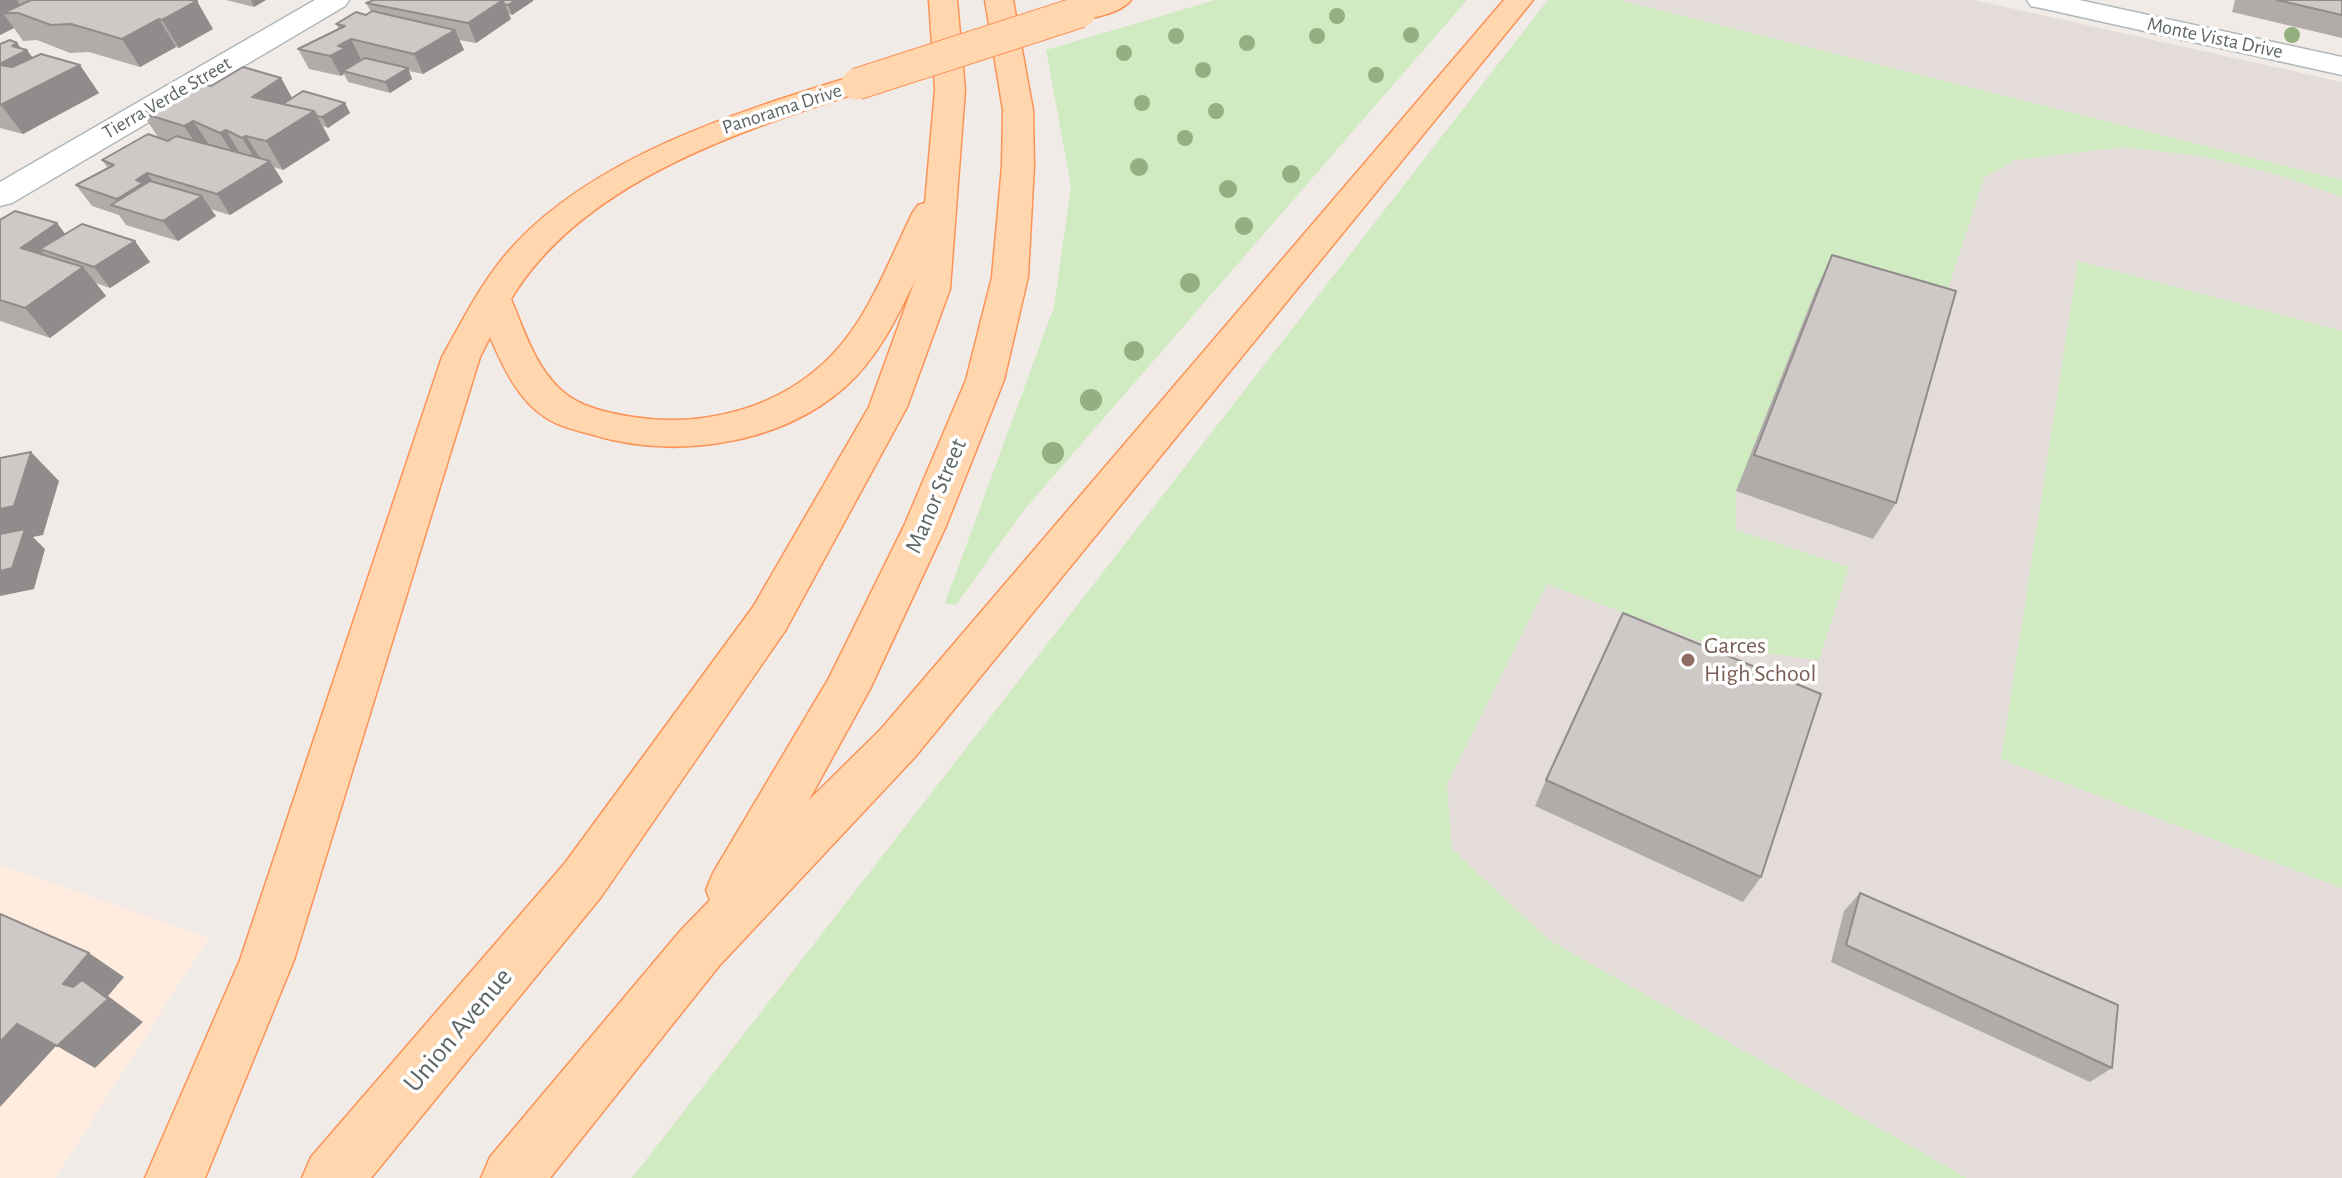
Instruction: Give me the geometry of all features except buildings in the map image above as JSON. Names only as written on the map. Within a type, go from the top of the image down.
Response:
[{"type":"main road","points":[[493,298],[516,354],[535,386],[558,408],[599,424],[645,433],[716,429],[773,414],[806,397],[833,377],[865,340],[944,182],[950,90],[943,0]]},
{"type":"main road","name":"Manor Street","points":[[700,948],[847,689],[925,526],[985,380],[1010,277],[1018,166],[1018,110],[999,0]]},
{"type":"main road","name":"Panorama Drive","points":[[175,1178],[267,960],[461,357],[493,298],[526,254],[566,217],[618,180],[666,153],[723,128],[1117,0]]},
{"type":"main road","points":[[511,1178],[700,948],[898,743],[1519,0]]},
{"type":"main road","name":"Union Avenue","points":[[332,1178],[583,880],[769,619],[888,407],[932,289],[944,182]]},
{"type":"street","name":"Tierra Verde Street","points":[[0,196],[335,0]]},
{"type":"street","name":"Monte Vista Drive","points":[[2041,0],[2136,10],[2342,66]]},
{"type":"shaded area","name":"Garces High School","points":[[1548,0],[1974,0],[2342,82],[2342,1178],[632,1178]]},
{"type":"shaded area","points":[[0,866],[209,937],[55,1178],[0,1178]]},
{"type":"green space","points":[[1215,0],[1467,0],[1024,510],[956,605],[945,603],[1054,307],[1071,186],[1046,50]]},
{"type":"green space","points":[[1548,0],[1619,0],[2342,180],[2342,197],[2276,174],[2201,156],[2124,147],[2015,160],[1984,178],[1935,328],[1736,491],[1736,530],[1849,567],[1819,660],[1716,647],[1547,584],[1447,784],[1452,849],[1549,940],[1967,1178],[632,1178]]},
{"type":"green space","points":[[2078,261],[2342,331],[2342,888],[2001,759]]},
{"type":"place","name":"Garces High School","points":[[1688,660]]}]
